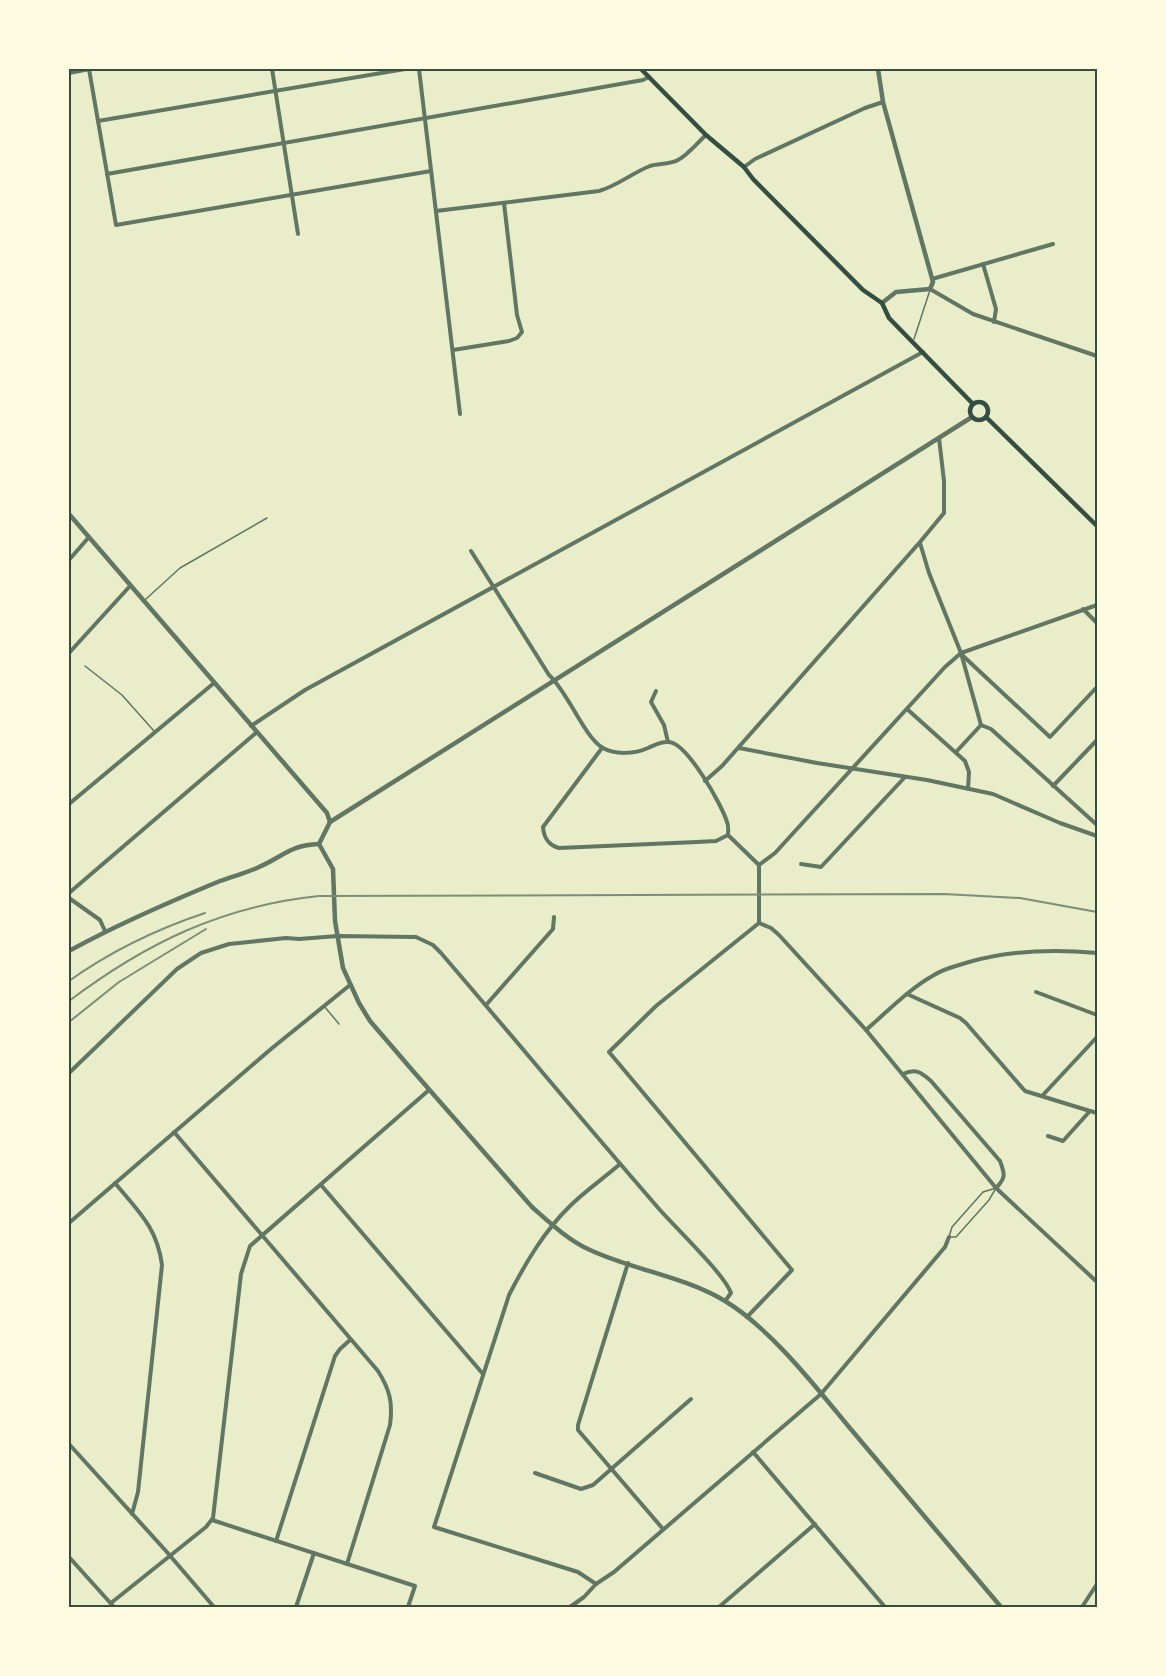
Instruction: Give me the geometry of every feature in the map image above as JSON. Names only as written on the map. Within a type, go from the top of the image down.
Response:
[{"type":"main road","points":[[641,69],[706,135],[744,167],[753,179],[863,290],[882,303],[890,318],[973,404]]},
{"type":"main road","points":[[984,403],[987,408],[986,417],[981,420],[972,417],[969,412],[973,404],[984,403]]},
{"type":"main road","points":[[986,417],[1097,526]]},
{"type":"street","points":[[69,73],[90,69],[116,225],[431,171]]},
{"type":"street","points":[[272,69],[298,234]]},
{"type":"street","points":[[98,121],[405,69]]},
{"type":"street","points":[[419,69],[460,414]]},
{"type":"street","points":[[878,69],[883,102],[932,279],[930,289]]},
{"type":"street","points":[[107,174],[643,80],[649,77]]},
{"type":"street","points":[[744,167],[755,159],[865,108],[883,102]]},
{"type":"street","points":[[436,211],[610,188],[647,167],[672,163],[680,159],[706,135]]},
{"type":"street","points":[[453,350],[509,341],[517,338],[522,332],[517,315],[504,203]]},
{"type":"street","points":[[932,279],[1053,244]]},
{"type":"street","points":[[983,264],[996,309],[994,322]]},
{"type":"street","points":[[882,303],[896,292],[930,289],[973,314],[1097,356]]},
{"type":"street","points":[[251,726],[305,690],[923,352]]},
{"type":"street","points":[[319,844],[330,822],[972,417]]},
{"type":"street","points":[[705,781],[714,775],[944,513],[944,481],[939,438]]},
{"type":"street","points":[[69,514],[327,813],[330,822]]},
{"type":"street","points":[[69,560],[89,537]]},
{"type":"street","points":[[920,543],[961,653],[981,725]]},
{"type":"street","points":[[471,551],[549,675],[555,680],[586,729],[602,748],[612,752],[628,753],[668,742],[676,743],[684,750],[724,813],[728,825],[728,836],[759,865]]},
{"type":"street","points":[[69,653],[130,586]]},
{"type":"street","points":[[759,865],[775,854],[945,667],[961,653],[1097,604]]},
{"type":"street","points":[[1083,609],[1097,623]]},
{"type":"street","points":[[961,653],[1050,737],[1097,687]]},
{"type":"street","points":[[69,804],[214,682]]},
{"type":"street","points":[[656,691],[651,702],[664,725],[668,742]]},
{"type":"street","points":[[907,709],[965,761],[969,772],[968,789]]},
{"type":"street","points":[[956,752],[981,725]]},
{"type":"street","points":[[981,725],[991,729],[1097,825]]},
{"type":"street","points":[[69,893],[257,732]]},
{"type":"street","points":[[1053,786],[1097,740]]},
{"type":"street","points":[[602,748],[543,827],[544,836],[551,846],[560,848],[716,841],[728,836]]},
{"type":"street","points":[[738,748],[993,794],[1075,829],[1097,835]]},
{"type":"street","points":[[801,864],[821,867],[905,777]]},
{"type":"street","points":[[69,951],[105,931],[212,884],[261,866],[291,848],[306,844],[319,844]]},
{"type":"street","points":[[319,844],[330,861],[334,883],[335,921],[343,968],[370,1021],[532,1207],[552,1226],[591,1250],[693,1285],[725,1301],[747,1317],[768,1335],[821,1394],[1001,1607]]},
{"type":"street","points":[[759,865],[759,923]]},
{"type":"street","points":[[69,898],[100,920],[105,931]]},
{"type":"street","points":[[486,1005],[553,929],[554,917]]},
{"type":"street","points":[[759,923],[780,935],[866,1030],[996,1188],[1097,1282]]},
{"type":"street","points":[[747,1317],[792,1270],[609,1052],[656,1006],[759,923]]},
{"type":"street","points":[[69,1073],[177,969],[201,953],[229,944],[338,936],[424,939],[441,952],[620,1164],[729,1287],[730,1293],[725,1301]]},
{"type":"street","points":[[866,1030],[907,994],[933,975],[947,969],[990,956],[1042,951],[1097,953]]},
{"type":"street","points":[[69,1223],[350,985]]},
{"type":"street","points":[[1036,992],[1097,1015]]},
{"type":"street","points":[[907,994],[960,1018],[1022,1089],[1097,1113]]},
{"type":"street","points":[[1042,1096],[1097,1037]]},
{"type":"street","points":[[903,1074],[912,1070],[921,1072],[1000,1161],[1005,1174],[1004,1180],[996,1188]]},
{"type":"street","points":[[69,1557],[113,1605],[212,1520],[241,1274],[250,1246],[429,1090]]},
{"type":"street","points":[[1048,1136],[1063,1141],[1090,1111]]},
{"type":"street","points":[[174,1132],[386,1383],[391,1398],[390,1425],[347,1564]]},
{"type":"street","points":[[596,1584],[578,1572],[434,1527],[509,1295],[522,1269],[552,1226],[570,1206],[620,1164]]},
{"type":"street","points":[[115,1183],[152,1227],[160,1247],[162,1265],[138,1492],[132,1514]]},
{"type":"street","points":[[321,1185],[483,1374]]},
{"type":"street","points":[[570,1607],[821,1394],[945,1247],[949,1237]]},
{"type":"street","points":[[628,1263],[578,1425],[580,1433],[663,1529]]},
{"type":"street","points":[[276,1541],[335,1356],[350,1340]]},
{"type":"street","points":[[536,1473],[581,1489],[593,1485],[691,1399]]},
{"type":"street","points":[[69,1444],[214,1607]]},
{"type":"street","points":[[753,1452],[885,1607]]},
{"type":"street","points":[[212,1520],[415,1586],[408,1607]]},
{"type":"street","points":[[719,1607],[815,1524]]},
{"type":"street","points":[[296,1607],[314,1553]]},
{"type":"street","points":[[1082,1607],[1097,1584]]},
{"type":"lane","points":[[913,342],[930,289]]},
{"type":"lane","points":[[144,600],[180,568],[267,518]]},
{"type":"lane","points":[[85,666],[122,695],[155,732]]},
{"type":"lane","points":[[324,1006],[339,1024]]},
{"type":"lane","points":[[996,1188],[989,1200],[956,1237],[949,1237],[952,1227],[983,1192],[996,1188]]},
{"type":"railway","points":[[69,1001],[127,962],[186,930],[250,908],[319,896],[944,894],[1020,898],[1097,912]]},
{"type":"railway","points":[[69,981],[101,960],[135,942],[205,913]]},
{"type":"railway","points":[[69,1022],[119,982],[206,929]]}]
